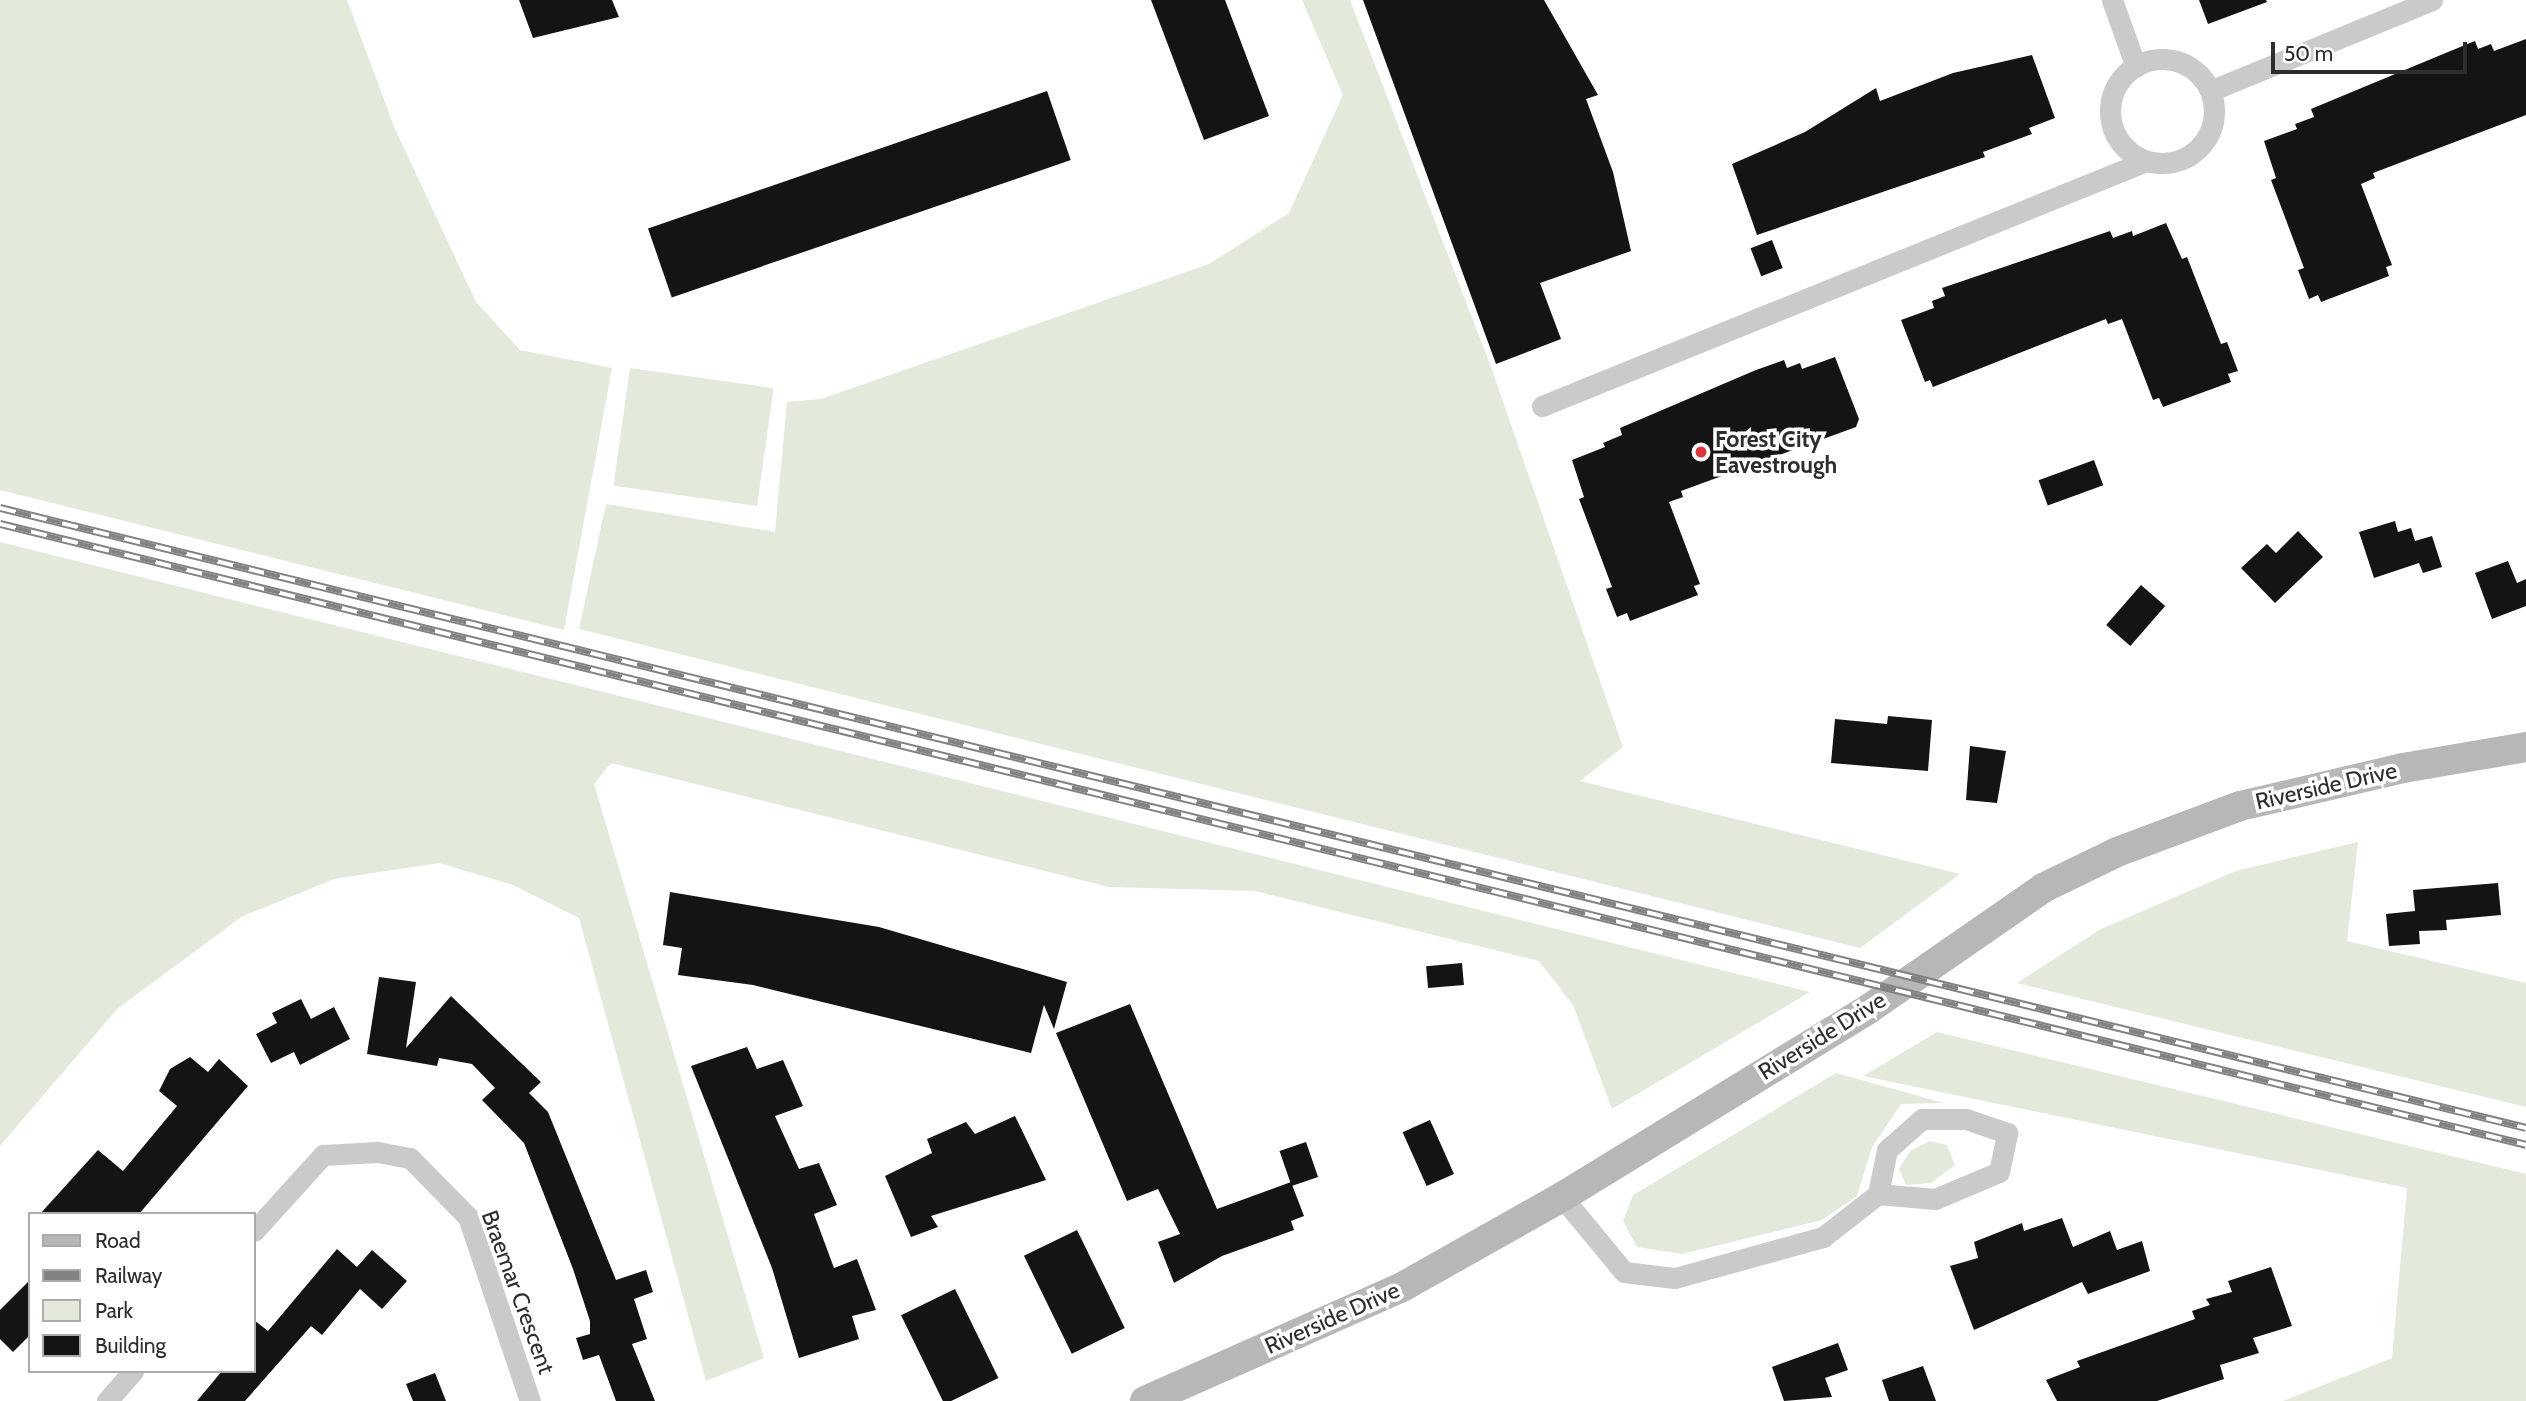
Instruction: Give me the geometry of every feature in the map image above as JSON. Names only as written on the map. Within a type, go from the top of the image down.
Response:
[{"type":"main road","name":"Riverside Drive","points":[[1145,1401],[1404,1286],[1562,1197],[1846,1021],[2043,888],[2117,852],[2240,806],[2403,768],[2526,747]]},
{"type":"street","points":[[2112,0],[2136,67]]},
{"type":"street","points":[[2210,91],[2432,0]]},
{"type":"street","points":[[2150,60],[2178,62],[2202,77],[2210,91],[2214,111],[2203,143],[2169,162],[2146,160],[2126,150],[2113,131],[2109,108],[2115,87],[2136,67],[2150,60]]},
{"type":"street","points":[[1542,406],[2146,160]]},
{"type":"street","points":[[1562,1197],[1624,1272],[1675,1279],[1823,1237],[1878,1194],[1887,1150],[1922,1119],[1966,1119],[2007,1133],[1999,1172],[1935,1199],[1878,1194]]},
{"type":"street","name":"Braemar Crescent","points":[[256,1229],[323,1155],[379,1152],[410,1158],[468,1217],[530,1401]]},
{"type":"street","points":[[107,1401],[131,1373]]},
{"type":"green space","points":[[0,0],[347,0],[395,129],[476,302],[520,350],[612,368],[564,630],[0,490]]},
{"type":"green space","points":[[1302,0],[1350,0],[1491,367],[1623,747],[1580,781],[1960,874],[1860,948],[579,629],[606,504],[775,532],[787,402],[821,399],[1209,264],[1289,213],[1343,95]]},
{"type":"green space","points":[[630,368],[774,388],[757,506],[613,486]]},
{"type":"green space","points":[[0,542],[1810,992],[1612,1109],[1573,1005],[1539,961],[1255,891],[1109,887],[611,763],[594,784],[764,1358],[706,1381],[579,918],[513,885],[439,863],[334,879],[241,917],[117,1009],[0,1146]]},
{"type":"green space","points":[[2358,842],[2347,941],[2526,983],[2526,1107],[2017,983],[2101,929],[2236,871]]},
{"type":"green space","points":[[1937,1032],[2526,1174],[2526,1401],[2283,1401],[2392,1358],[2407,1188],[1863,1076]]},
{"type":"green space","points":[[1836,1073],[1944,1103],[1901,1104],[1872,1147],[1857,1196],[1822,1220],[1682,1254],[1637,1247],[1623,1221],[1633,1195]]},
{"type":"green space","points":[[1930,1141],[1947,1145],[1955,1165],[1931,1183],[1906,1185],[1899,1169],[1910,1151]]},
{"type":"building","points":[[519,0],[612,0],[619,17],[533,38]]},
{"type":"building","points":[[1151,0],[1225,0],[1269,116],[1204,140]]},
{"type":"building","points":[[1363,0],[1544,0],[1598,95],[1586,99],[1613,172],[1631,251],[1540,283],[1561,339],[1496,364]]},
{"type":"building","points":[[2199,0],[2266,0],[2267,2],[2208,24]]},
{"type":"building","points":[[2526,39],[2526,115],[2373,173],[2375,178],[2361,184],[2392,265],[2386,267],[2389,276],[2321,302],[2318,295],[2309,299],[2298,270],[2304,268],[2271,180],[2276,178],[2264,141],[2297,129],[2295,124],[2314,117],[2311,109],[2475,41],[2478,49],[2491,44],[2494,51]]},
{"type":"building","points":[[2032,55],[2055,118],[2029,128],[2032,134],[1983,152],[1985,157],[1757,235],[1732,164],[1805,132],[1876,88],[1880,101],[1953,73]]},
{"type":"building","points":[[1047,91],[1071,160],[672,297],[648,228]]},
{"type":"building","points":[[2166,223],[2182,259],[2187,257],[2221,344],[2227,342],[2238,371],[2228,374],[2231,382],[2163,407],[2159,398],[2153,400],[2122,319],[2108,324],[2106,319],[1933,387],[1930,380],[1925,382],[1901,320],[1934,308],[1932,301],[1945,296],[1942,288],[2110,231],[2113,238],[2132,231],[2133,236]]},
{"type":"building","points":[[1772,240],[1783,268],[1761,276],[1751,248]]},
{"type":"building","points":[[1835,357],[1859,419],[1856,427],[1681,491],[1683,497],[1669,502],[1700,584],[1694,586],[1698,595],[1630,621],[1627,613],[1617,617],[1606,589],[1612,587],[1579,499],[1584,497],[1572,460],[1605,447],[1603,443],[1622,435],[1620,428],[1756,370],[1784,360],[1787,368],[1800,363],[1802,369]]},
{"type":"building","points":[[2094,460],[2103,485],[2048,506],[2039,480]]},
{"type":"building","points":[[2395,521],[2398,532],[2411,528],[2415,541],[2432,536],[2442,567],[2423,573],[2419,563],[2374,578],[2359,532]]},
{"type":"building","points":[[2298,531],[2323,557],[2275,603],[2241,568],[2267,544],[2276,553]]},
{"type":"building","points":[[2508,561],[2517,583],[2526,579],[2526,606],[2492,619],[2475,573]]},
{"type":"building","points":[[2141,585],[2165,606],[2130,646],[2106,625]]},
{"type":"building","points":[[1888,716],[1932,720],[1928,771],[1831,763],[1835,719],[1887,724]]},
{"type":"building","points":[[1970,746],[2006,751],[1997,803],[1966,800]]},
{"type":"building","points":[[2498,883],[2501,915],[2446,920],[2447,930],[2419,931],[2420,944],[2389,946],[2386,914],[2415,911],[2413,890]]},
{"type":"building","points":[[670,892],[879,927],[1067,982],[1054,1029],[1044,1005],[1031,1053],[753,985],[678,975],[682,948],[663,945]]},
{"type":"building","points":[[1462,963],[1464,985],[1428,988],[1426,966]]},
{"type":"building","points":[[379,977],[416,982],[406,1048],[451,996],[541,1082],[529,1093],[548,1112],[616,1280],[646,1270],[653,1292],[634,1299],[647,1339],[632,1344],[655,1401],[616,1401],[599,1355],[583,1360],[576,1338],[590,1334],[590,1321],[573,1269],[524,1143],[482,1100],[495,1088],[472,1064],[439,1058],[437,1066],[367,1054]]},
{"type":"building","points":[[301,999],[311,1019],[334,1007],[350,1039],[300,1065],[294,1052],[271,1063],[256,1034],[277,1023],[272,1013]]},
{"type":"building","points":[[1130,1004],[1217,1209],[1291,1182],[1304,1216],[1291,1221],[1294,1230],[1222,1256],[1174,1283],[1158,1242],[1180,1234],[1158,1189],[1127,1201],[1056,1033]]},
{"type":"building","points":[[747,1047],[757,1069],[783,1060],[803,1106],[775,1116],[799,1169],[819,1163],[837,1205],[814,1214],[834,1268],[857,1259],[876,1310],[852,1316],[859,1339],[799,1358],[772,1268],[691,1066]]},
{"type":"building","points":[[190,1057],[208,1072],[219,1059],[248,1086],[141,1212],[42,1212],[98,1150],[123,1171],[177,1106],[159,1091],[170,1069]]},
{"type":"building","points":[[1015,1116],[1046,1180],[931,1216],[938,1227],[911,1237],[885,1176],[932,1153],[927,1139],[966,1122],[975,1134]]},
{"type":"building","points":[[1430,1120],[1454,1174],[1427,1186],[1403,1132]]},
{"type":"building","points":[[1306,1142],[1318,1177],[1292,1186],[1280,1151]]},
{"type":"building","points":[[2062,1218],[2073,1247],[2110,1231],[2117,1250],[2142,1241],[2150,1271],[2088,1294],[2082,1282],[1974,1330],[1950,1266],[1978,1258],[1974,1242],[2022,1223],[2024,1231]]},
{"type":"building","points":[[1077,1230],[1125,1328],[1072,1354],[1024,1256]]},
{"type":"building","points":[[337,1249],[357,1267],[372,1250],[407,1281],[382,1309],[360,1289],[322,1335],[311,1326],[245,1401],[197,1401],[220,1373],[256,1373],[256,1322],[268,1331]]},
{"type":"building","points":[[2271,1267],[2292,1326],[2253,1338],[2259,1353],[2220,1365],[2224,1379],[2157,1401],[2057,1401],[2046,1380],[2080,1367],[2077,1361],[2195,1319],[2192,1311],[2210,1305],[2206,1299],[2232,1292],[2228,1281]]},
{"type":"building","points":[[28,1282],[28,1337],[13,1352],[0,1339],[0,1310]]},
{"type":"building","points":[[955,1289],[998,1378],[951,1401],[943,1401],[901,1315]]},
{"type":"building","points":[[1838,1343],[1848,1370],[1825,1378],[1832,1397],[1784,1401],[1772,1367]]},
{"type":"building","points":[[1923,1366],[1936,1401],[1889,1401],[1882,1380]]},
{"type":"building","points":[[435,1373],[446,1401],[413,1401],[406,1384]]},
{"type":"railway","points":[[0,508],[2526,1128]]},
{"type":"railway","points":[[0,524],[2526,1145]]},
{"type":"place","name":"Forest City Eavestrough","points":[[1701,452]]}]
